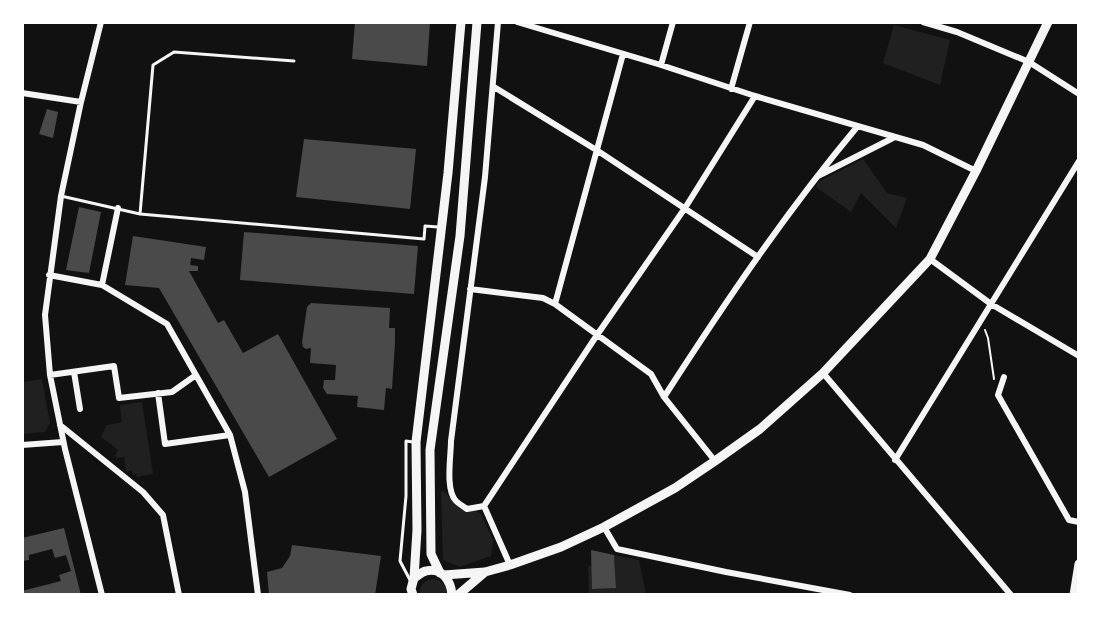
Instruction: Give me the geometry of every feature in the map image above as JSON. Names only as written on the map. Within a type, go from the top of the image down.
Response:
[{"type":"main road","points":[[411,588],[417,530],[416,442],[461,22]]},
{"type":"main road","points":[[477,22],[460,236],[430,450],[431,554],[455,595],[485,572]]},
{"type":"main road","points":[[411,588],[426,571],[442,574],[485,572],[561,547],[675,488],[760,429],[823,373],[930,259],[1048,22]]},
{"type":"main road","points":[[1074,595],[1079,564]]},
{"type":"street","points":[[101,22],[61,196],[45,315],[50,375],[63,442],[102,595]]},
{"type":"street","points":[[498,22],[485,177],[451,441],[450,491],[455,500],[467,509],[484,506],[685,208],[755,96]]},
{"type":"street","points":[[517,22],[923,145],[976,171]]},
{"type":"street","points":[[661,65],[673,22]]},
{"type":"street","points":[[731,89],[750,22]]},
{"type":"street","points":[[923,22],[957,32],[1029,62],[1079,94]]},
{"type":"street","points":[[957,32],[964,22]]},
{"type":"street","points":[[555,304],[623,54]]},
{"type":"street","points":[[494,87],[598,151],[758,257]]},
{"type":"street","points":[[22,93],[81,102]]},
{"type":"street","points":[[664,397],[758,257],[815,178],[857,127]]},
{"type":"street","points":[[815,178],[893,138]]},
{"type":"street","points":[[895,460],[1079,161]]},
{"type":"street","points":[[102,285],[118,208]]},
{"type":"street","points":[[930,259],[991,304],[1079,356]]},
{"type":"street","points":[[49,275],[102,285],[167,324],[230,435],[245,492],[258,595]]},
{"type":"street","points":[[470,289],[543,298],[555,304],[651,374],[664,397],[715,461]]},
{"type":"street","points":[[50,375],[114,366],[119,398],[172,392],[196,375]]},
{"type":"street","points":[[74,372],[80,409]]},
{"type":"street","points":[[823,373],[1011,595]]},
{"type":"street","points":[[1004,377],[998,395],[1069,520],[1079,522]]},
{"type":"street","points":[[158,393],[165,444],[230,435]]},
{"type":"street","points":[[60,425],[143,492],[163,515],[179,595]]},
{"type":"street","points":[[22,445],[63,442]]},
{"type":"street","points":[[484,506],[510,565]]},
{"type":"street","points":[[604,527],[617,549],[850,595]]},
{"type":"lane","points":[[140,214],[153,65],[174,52],[294,61]]},
{"type":"lane","points":[[61,196],[140,214],[424,239],[425,226],[441,227]]},
{"type":"path","points":[[981,320],[988,338],[998,395]]},
{"type":"shaded area","points":[[894,25],[950,40],[940,85],[883,63]]},
{"type":"shaded area","points":[[863,159],[887,193],[907,198],[896,228],[861,193],[851,212],[816,187],[818,182]]},
{"type":"shaded area","points":[[42,379],[50,423],[45,432],[22,434],[22,382]]},
{"type":"shaded area","points":[[142,402],[153,474],[137,477],[132,470],[126,472],[124,457],[115,456],[118,450],[101,437],[107,425],[122,422],[120,405]]},
{"type":"shaded area","points":[[441,491],[460,509],[481,514],[493,540],[491,556],[460,567],[443,560]]},
{"type":"shaded area","points":[[614,555],[639,560],[646,595],[589,595],[588,566],[592,566],[593,589],[616,588]]},
{"type":"shaded area","points":[[434,579],[444,584],[446,595],[420,595],[423,583]]},
{"type":"building","points":[[355,22],[430,22],[427,66],[352,59]]},
{"type":"building","points":[[47,109],[58,112],[53,138],[39,134]]},
{"type":"building","points":[[304,139],[416,149],[410,209],[296,197]]},
{"type":"building","points":[[79,207],[101,212],[89,273],[66,270]]},
{"type":"building","points":[[244,232],[418,246],[414,294],[240,280]]},
{"type":"building","points":[[133,236],[206,247],[204,260],[191,258],[190,265],[198,266],[198,271],[189,271],[218,323],[224,320],[243,353],[278,334],[337,439],[269,477],[159,288],[125,285]]},
{"type":"building","points":[[311,303],[390,308],[389,328],[395,328],[395,343],[392,389],[386,388],[384,410],[357,407],[358,396],[327,394],[323,388],[324,380],[335,380],[336,365],[310,363],[311,348],[303,347],[302,342],[307,307]]},
{"type":"building","points":[[64,528],[81,595],[22,595],[22,591],[61,581],[59,575],[71,571],[66,555],[55,558],[52,549],[29,555],[29,560],[22,561],[22,538]]},
{"type":"building","points":[[292,545],[381,556],[375,595],[269,595],[267,572],[282,568],[290,556]]},
{"type":"building","points":[[591,550],[614,555],[616,588],[592,589]]}]
